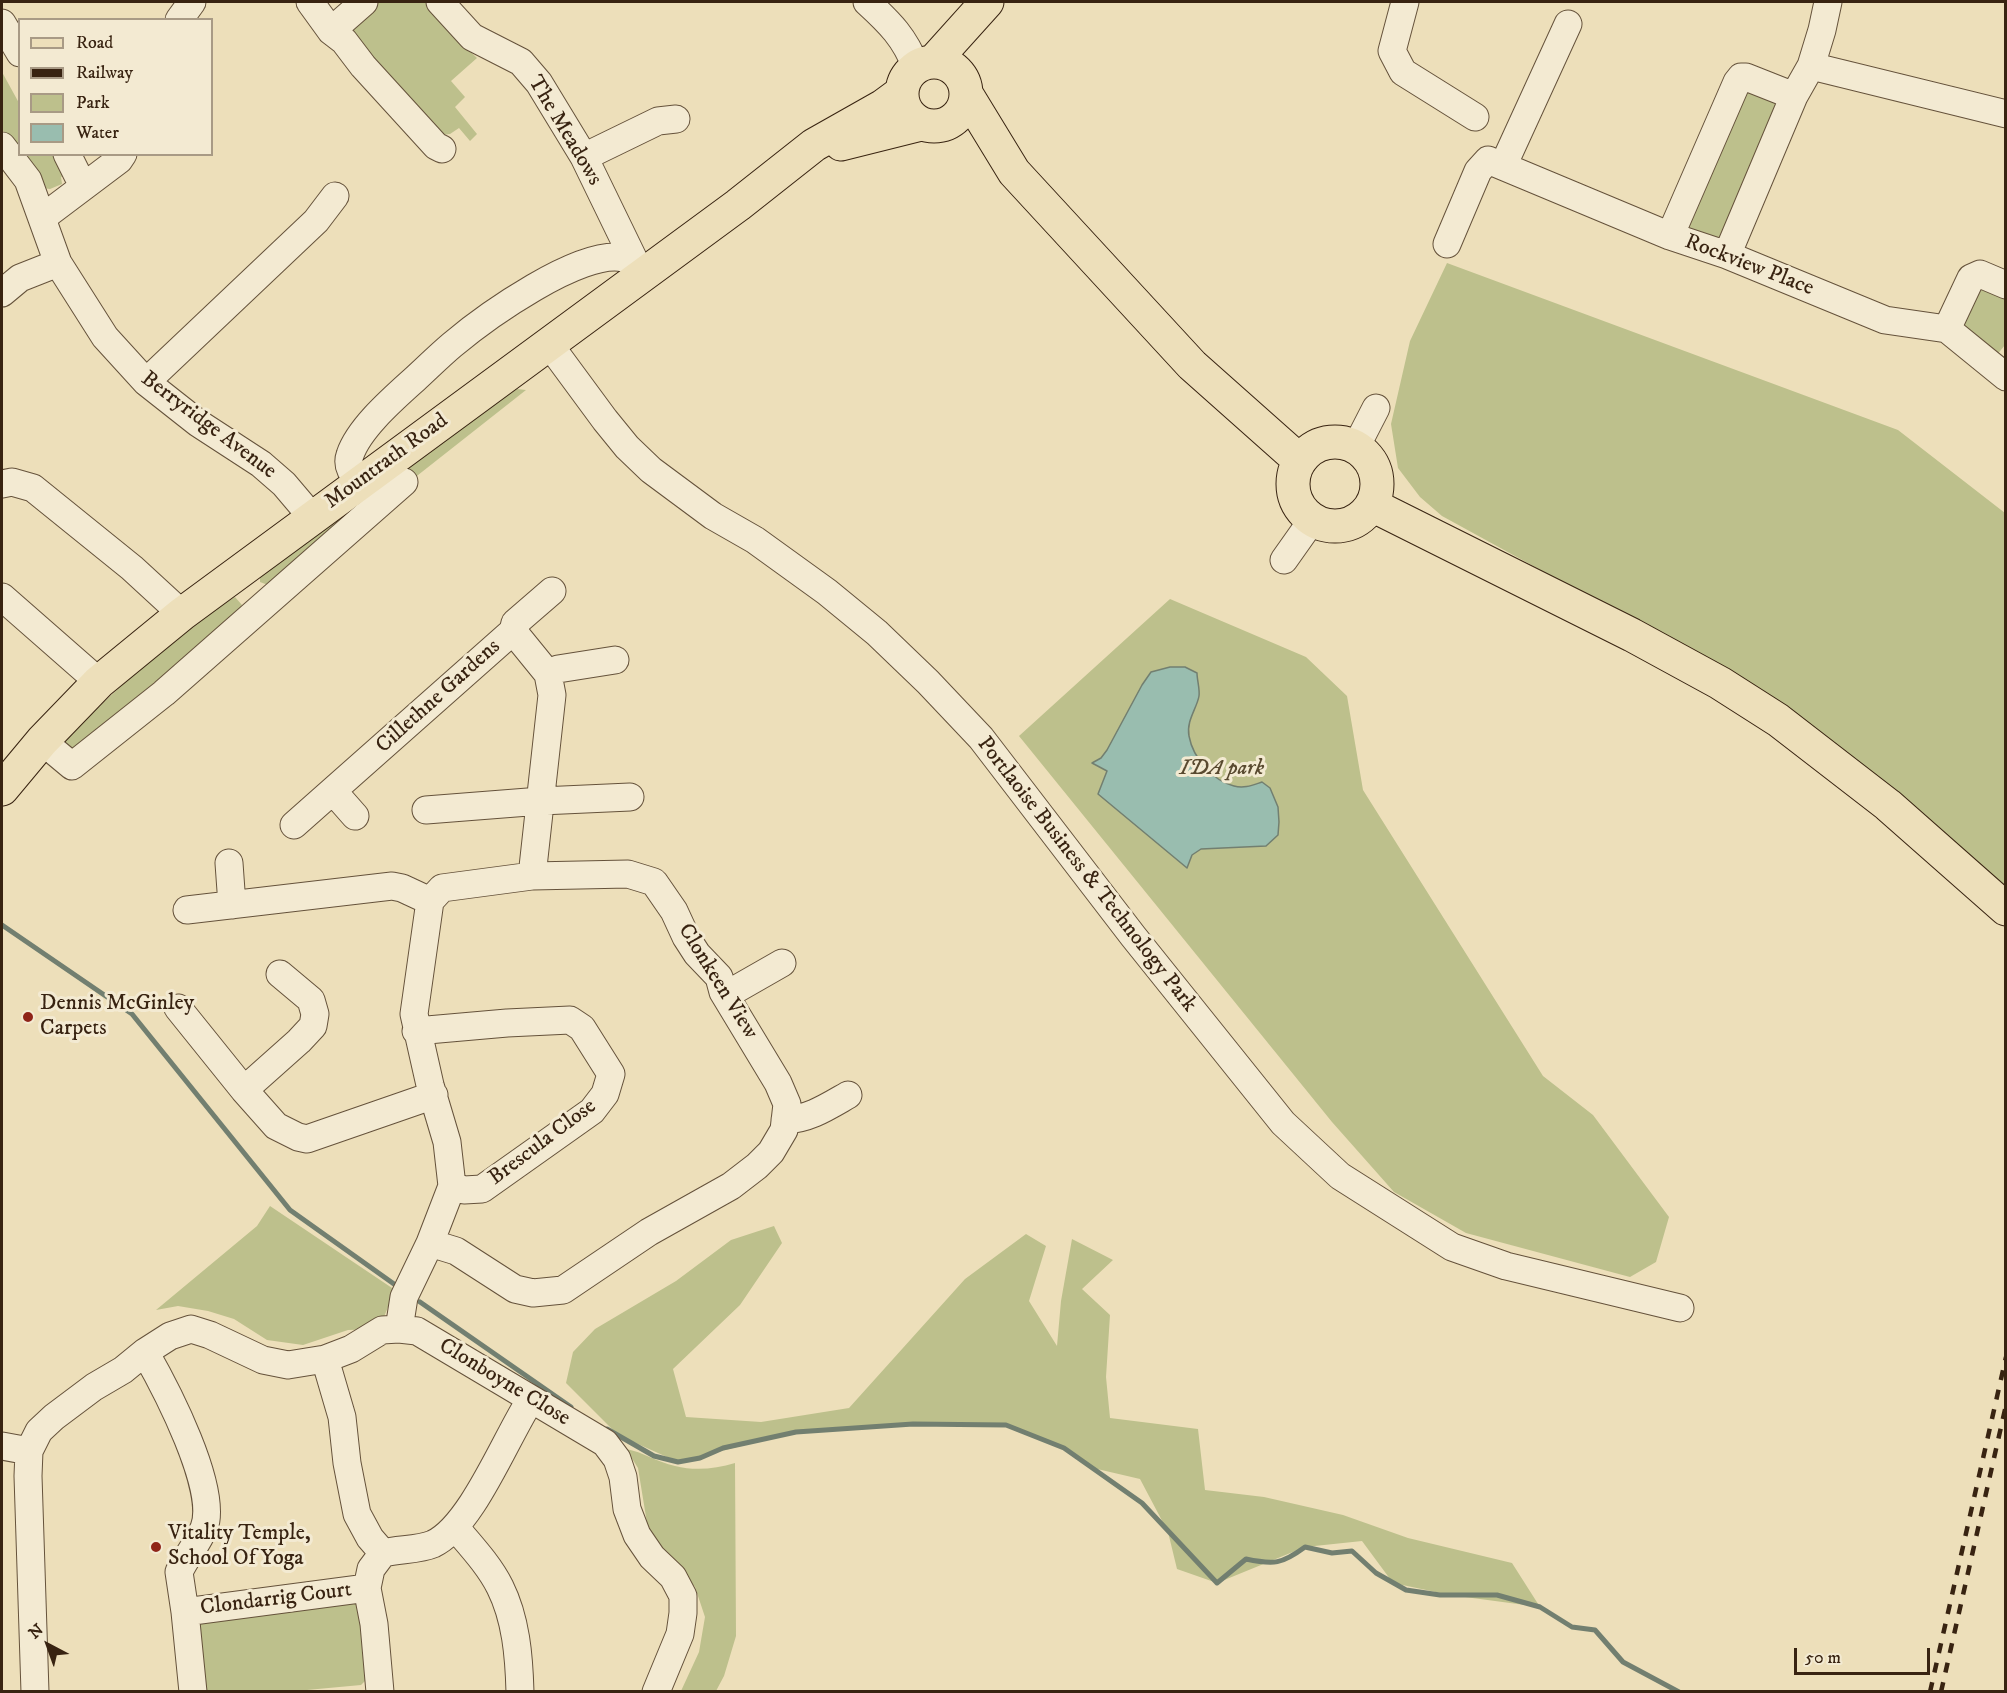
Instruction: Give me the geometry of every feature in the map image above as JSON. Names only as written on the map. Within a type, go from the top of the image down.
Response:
[{"type":"main road","name":"Mountrath Road","points":[[935,77],[987,2]]},
{"type":"main road","name":"Mountrath Road","points":[[2,789],[42,741],[99,682],[182,614],[549,344],[639,268],[795,161],[814,145],[935,77],[992,2]]},
{"type":"main road","name":"Mountrath Road","points":[[795,161],[841,144],[928,125],[945,125],[957,117],[963,109],[935,77]]},
{"type":"main road","points":[[1014,172],[963,138],[928,125],[906,111],[935,77],[1014,172],[1192,365],[1300,461]]},
{"type":"main road","points":[[1344,442],[1356,447],[1366,455],[1374,467],[1377,480],[1372,505],[1362,516],[1350,523],[1325,524],[1313,519],[1296,499],[1293,486],[1294,473],[1300,461],[1308,451],[1319,445],[1344,442]]},
{"type":"main road","points":[[1372,505],[1632,635],[1720,683],[1778,720],[1888,805],[2006,909]]},
{"type":"street","points":[[180,18],[192,2]]},
{"type":"street","points":[[310,2],[363,66],[436,146],[442,149]]},
{"type":"street","points":[[332,31],[364,2]]},
{"type":"street","name":"The Meadows","points":[[440,2],[472,37],[521,62],[539,83],[584,157],[639,268]]},
{"type":"street","points":[[867,2],[894,27],[908,47],[935,77]]},
{"type":"street","points":[[1405,2],[1392,51],[1397,63],[1403,72],[1475,117]]},
{"type":"street","points":[[1727,255],[1794,96],[1811,66],[1828,2]]},
{"type":"street","points":[[2,22],[18,50]]},
{"type":"street","points":[[1448,244],[1478,171],[1488,160],[1503,166],[1568,24]]},
{"type":"street","points":[[1811,66],[2006,114]]},
{"type":"street","points":[[1670,236],[1737,82],[1742,77],[1746,77],[1794,96]]},
{"type":"street","points":[[584,157],[658,121],[676,119]]},
{"type":"street","name":"Berryridge Avenue","points":[[2,147],[28,180],[58,263],[105,337],[146,382],[198,423],[261,464],[284,484],[312,517]]},
{"type":"street","points":[[68,156],[82,186]]},
{"type":"street","points":[[42,218],[122,156]]},
{"type":"street","name":"Rockview Place","points":[[1503,166],[1670,236],[1727,255],[1885,320],[1947,329]]},
{"type":"street","points":[[146,382],[316,221],[335,196]]},
{"type":"street","points":[[360,483],[350,471],[349,456],[359,438],[399,394],[451,345],[502,308],[550,279],[588,262],[622,257],[639,268]]},
{"type":"street","points":[[2,293],[20,278],[58,263]]},
{"type":"street","points":[[2006,285],[1980,274],[1971,278],[1947,329],[2006,377]]},
{"type":"street","name":"Portlaoise Business & Technology Park","points":[[549,344],[605,420],[627,447],[651,470],[679,493],[755,540],[827,592],[877,633],[928,682],[981,738],[1162,974],[1282,1123],[1340,1176],[1452,1247],[1506,1266],[1680,1308]]},
{"type":"street","points":[[1356,447],[1376,408]]},
{"type":"street","points":[[2,484],[12,482],[33,488],[132,568],[182,614]]},
{"type":"street","points":[[42,741],[72,766],[164,693],[404,482]]},
{"type":"street","points":[[1284,560],[1313,519]]},
{"type":"street","points":[[237,573],[264,604]]},
{"type":"street","points":[[513,631],[515,623],[552,591]]},
{"type":"street","points":[[2,597],[99,682]]},
{"type":"street","name":"Cillethne Gardens","points":[[294,825],[513,631],[548,674]]},
{"type":"street","points":[[532,876],[552,695],[548,674],[558,669],[615,660]]},
{"type":"street","points":[[333,791],[355,816]]},
{"type":"street","points":[[426,810],[630,797]]},
{"type":"street","points":[[229,862],[232,905]]},
{"type":"street","name":"Clonkeen View","points":[[430,901],[442,888],[532,876],[628,874],[654,882],[674,911],[697,954],[719,977],[726,996],[778,1083],[787,1104],[784,1130],[771,1152],[739,1180],[650,1232],[563,1290],[533,1293],[515,1289],[456,1251],[430,1243]]},
{"type":"street","points":[[35,1692],[28,1476],[29,1451],[39,1431],[94,1387],[123,1370],[145,1352],[170,1336],[191,1329],[210,1335],[263,1360],[288,1365],[325,1359],[351,1349],[382,1330],[399,1329],[404,1297],[430,1243],[452,1186],[447,1142],[416,1031],[414,1014],[430,901],[402,888],[392,886],[187,910]]},
{"type":"street","points":[[726,996],[782,963]]},
{"type":"street","points":[[244,1090],[313,1026],[315,1014],[311,1000],[280,974]]},
{"type":"street","points":[[178,1008],[276,1126],[298,1137],[307,1139],[434,1095]]},
{"type":"street","name":"Brescula Close","points":[[416,1031],[570,1020],[582,1028],[611,1074],[605,1095],[592,1110],[508,1171],[482,1189],[464,1191],[452,1186]]},
{"type":"street","points":[[785,1120],[798,1120],[812,1115],[848,1095]]},
{"type":"street","name":"Clonboyne Close","points":[[399,1329],[417,1331],[605,1443],[617,1459],[623,1477],[627,1509],[637,1536],[652,1557],[673,1577],[683,1596],[680,1634],[657,1692]]},
{"type":"street","name":"Clondarrig Court","points":[[145,1352],[195,1452],[207,1514],[204,1528],[178,1572],[185,1612],[193,1692]]},
{"type":"street","points":[[325,1359],[342,1417],[347,1463],[357,1514],[370,1538],[383,1552],[431,1545],[443,1538],[463,1518],[531,1399]]},
{"type":"street","points":[[2,1446],[29,1451]]},
{"type":"street","points":[[463,1518],[484,1562],[500,1587],[509,1610],[516,1640],[520,1692]]},
{"type":"street","name":"Clondarrig Court","points":[[380,1692],[374,1624],[367,1588],[371,1569],[383,1552]]},
{"type":"street","name":"Clondarrig Court","points":[[185,1612],[367,1588]]},
{"type":"green space","points":[[372,2],[427,2],[460,42],[477,58],[451,81],[465,97],[455,107],[477,134],[470,141],[459,128],[450,134],[442,135],[351,40],[350,20]]},
{"type":"green space","points":[[2,72],[18,101],[18,151],[2,129]]},
{"type":"green space","points":[[1744,88],[1779,99],[1719,241],[1681,230]]},
{"type":"green space","points":[[23,156],[59,156],[66,175],[61,177],[62,184],[50,189],[43,188]]},
{"type":"green space","points":[[1447,263],[1898,430],[2005,513],[2005,896],[1557,579],[1442,516],[1420,497],[1398,468],[1391,424],[1410,341]]},
{"type":"green space","points":[[1978,284],[2005,293],[2005,345],[1996,356],[1960,330]]},
{"type":"green space","points":[[517,389],[526,390],[413,479],[403,470]]},
{"type":"green space","points":[[374,491],[268,585],[260,582],[260,575]]},
{"type":"green space","points":[[235,597],[242,605],[237,613],[76,754],[68,752],[65,740],[125,682],[189,628]]},
{"type":"green space","name":"IDA park","points":[[1170,599],[1306,657],[1347,696],[1363,790],[1543,1076],[1593,1115],[1669,1217],[1656,1262],[1630,1277],[1466,1233],[1394,1192],[1332,1122],[1019,736]]},
{"type":"green space","points":[[270,1206],[395,1290],[379,1329],[348,1330],[303,1345],[267,1340],[234,1319],[208,1311],[178,1306],[156,1310],[257,1226]]},
{"type":"green space","points":[[774,1226],[782,1243],[740,1305],[673,1369],[686,1417],[761,1422],[849,1408],[965,1279],[1026,1234],[1046,1246],[1029,1301],[1057,1346],[1061,1301],[1072,1239],[1113,1260],[1082,1289],[1110,1315],[1106,1377],[1110,1418],[1198,1429],[1205,1490],[1264,1497],[1343,1515],[1408,1538],[1512,1563],[1540,1607],[1450,1595],[1393,1583],[1362,1541],[1305,1547],[1217,1583],[1177,1569],[1168,1532],[1140,1479],[1093,1468],[1051,1442],[1006,1425],[898,1425],[796,1432],[678,1462],[618,1435],[566,1383],[573,1352],[595,1329],[676,1281],[731,1240]]},
{"type":"green space","points":[[626,1449],[682,1468],[705,1469],[735,1463],[736,1636],[724,1676],[716,1691],[681,1691],[699,1652],[705,1617],[695,1587],[656,1541],[647,1523],[638,1468]]},
{"type":"green space","points":[[355,1603],[358,1608],[366,1676],[361,1685],[296,1691],[206,1691],[198,1627],[201,1622]]},
{"type":"water","points":[[1170,667],[1185,667],[1197,673],[1199,696],[1188,730],[1191,744],[1199,760],[1212,774],[1226,783],[1245,787],[1262,782],[1270,788],[1278,807],[1279,822],[1278,835],[1266,846],[1201,849],[1192,855],[1187,868],[1098,794],[1107,771],[1092,763],[1101,758],[1107,750],[1151,672]]},
{"type":"waterway","points":[[2,925],[132,1014],[290,1210],[394,1284]]},
{"type":"waterway","points":[[420,1302],[571,1407]]},
{"type":"waterway","points":[[607,1429],[654,1456],[678,1462],[700,1458],[723,1448],[796,1432],[913,1424],[1006,1425],[1064,1448],[1142,1503],[1217,1583],[1246,1559],[1277,1562],[1305,1547],[1332,1553],[1352,1551],[1376,1573],[1406,1590],[1440,1595],[1497,1595],[1540,1607],[1572,1627],[1595,1630],[1623,1662],[1679,1692]]},
{"type":"railway","points":[[1930,1692],[2006,1357]]},
{"type":"railway","points":[[1941,1692],[2006,1405]]},
{"type":"place","name":"Dennis McGinley Carpets","points":[[28,1017]]},
{"type":"place","name":"Vitality Temple, School Of Yoga","points":[[156,1547]]}]
